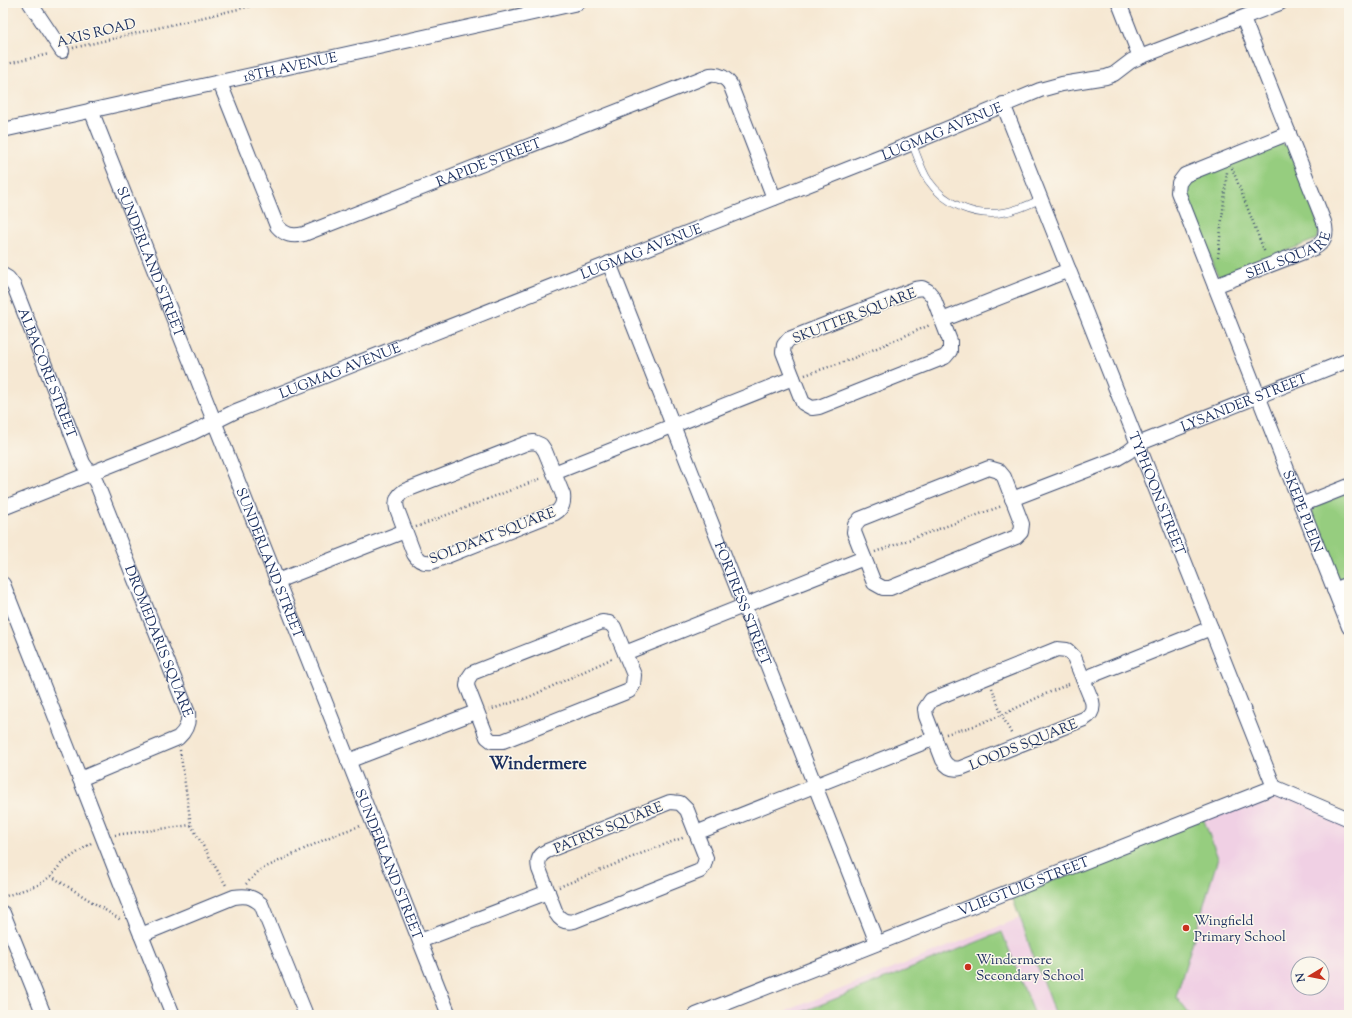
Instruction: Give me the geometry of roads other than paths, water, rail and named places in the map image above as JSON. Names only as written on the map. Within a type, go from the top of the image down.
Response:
[{"type":"street","points":[[30,3],[62,51]]},
{"type":"street","name":"18TH AVENUE","points":[[3,130],[578,3]]},
{"type":"street","points":[[1119,3],[1140,57]]},
{"type":"street","name":"LUGMAG AVENUE","points":[[3,508],[192,433],[236,411],[912,143],[1003,104],[1040,90],[1062,84],[1106,77],[1114,74],[1131,61],[1140,57],[1280,3]]},
{"type":"street","name":"SEIL SQUARE","points":[[1215,286],[1314,248],[1321,243],[1326,233],[1324,222],[1243,18]]},
{"type":"street","name":"RAPIDE STREET","points":[[220,83],[277,226],[287,234],[293,236],[304,234],[710,74],[719,75],[728,80],[774,198]]},
{"type":"street","name":"TYPHOON STREET","points":[[1003,104],[1274,787]]},
{"type":"street","name":"SUNDERLAND STREET","points":[[91,110],[449,1015]]},
{"type":"street","points":[[1258,396],[1180,197],[1178,188],[1185,175],[1289,134]]},
{"type":"street","name":"FORTRESS STREET","points":[[609,263],[877,943]]},
{"type":"street","points":[[942,320],[1069,270]]},
{"type":"street","name":"ALBACORE STREET","points":[[3,274],[14,286],[84,464],[90,473]]},
{"type":"street","name":"SKUTTER SQUARE","points":[[922,288],[931,294],[951,344],[950,351],[946,357],[820,408],[812,408],[803,403],[793,378],[783,352],[784,345],[789,339],[915,289],[922,288]]},
{"type":"street","name":"LYSANDER STREET","points":[[1012,500],[1116,459],[1138,444],[1349,360]]},
{"type":"street","points":[[554,473],[793,378]]},
{"type":"street","name":"SKEPE PLEIN","points":[[1258,396],[1349,627]]},
{"type":"street","name":"SOLDAAT SQUARE","points":[[534,442],[543,448],[563,499],[562,506],[558,511],[439,559],[428,562],[418,560],[405,531],[396,506],[397,499],[401,493],[527,443],[534,442]]},
{"type":"street","points":[[993,468],[1002,474],[1022,524],[1021,532],[1016,537],[890,588],[883,588],[874,583],[864,558],[854,532],[855,525],[860,519],[986,469],[993,468]]},
{"type":"street","name":"DROMEDARIS SQUARE","points":[[80,779],[178,738],[187,727],[188,721],[188,713],[96,482],[90,473]]},
{"type":"street","points":[[1301,506],[1349,486]]},
{"type":"street","points":[[277,581],[405,531]]},
{"type":"street","points":[[625,653],[864,558]]},
{"type":"street","points":[[3,584],[173,1015]]},
{"type":"street","points":[[1334,590],[1349,584]]},
{"type":"street","points":[[602,622],[612,625],[616,630],[625,653],[634,678],[633,685],[629,691],[503,741],[492,741],[487,737],[467,686],[468,679],[472,673],[602,622]]},
{"type":"street","points":[[1083,679],[1211,628]]},
{"type":"street","name":"LOODS SQUARE","points":[[1060,648],[1073,654],[1083,679],[1093,705],[1090,715],[1084,719],[961,768],[954,769],[948,766],[943,760],[925,712],[928,702],[934,698],[1060,648]]},
{"type":"street","points":[[348,761],[476,712]]},
{"type":"street","points":[[696,833],[935,738]]},
{"type":"street","points":[[1274,787],[1349,819]]},
{"type":"street","name":"VLIEGTUIG STREET","points":[[696,1015],[1274,787]]},
{"type":"street","name":"PATRYS SQUARE","points":[[673,802],[680,803],[686,807],[706,858],[704,865],[697,872],[571,922],[564,921],[558,916],[548,892],[539,869],[538,862],[543,853],[673,802]]},
{"type":"street","points":[[420,941],[548,892]]},
{"type":"street","points":[[141,935],[234,897],[243,895],[252,896],[261,904],[306,1015]]},
{"type":"street","points":[[3,913],[44,1015]]},
{"type":"lane","points":[[912,143],[922,169],[935,189],[949,201],[965,209],[987,214],[1002,213],[1017,209],[1041,199]]},
{"type":"place","name":"Wingfield Primary School","points":[[1186,928]]},
{"type":"place","name":"Windermere Secondary School","points":[[968,967]]},
{"type":"district","name":"Windermere","points":[[538,763]]}]
